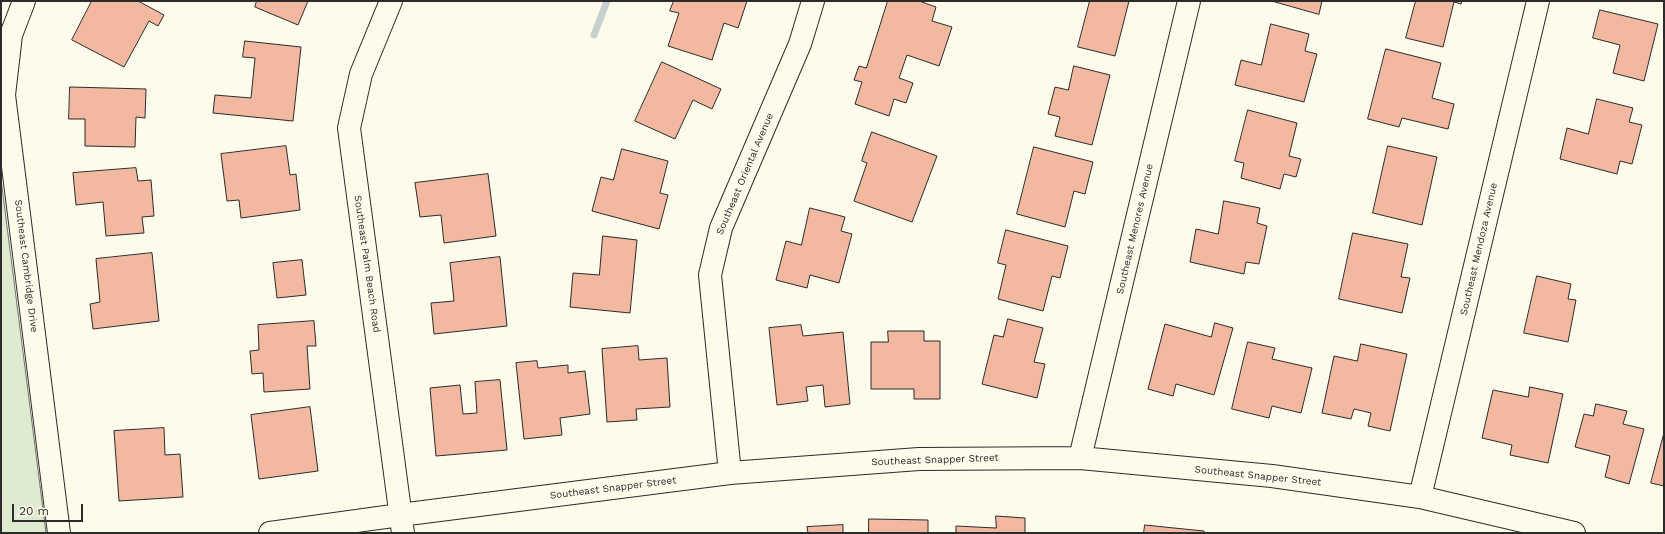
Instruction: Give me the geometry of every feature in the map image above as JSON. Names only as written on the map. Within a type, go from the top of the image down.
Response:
[{"type":"street","name":"Southeast Cambridge Drive","points":[[24,1],[12,35],[4,95],[59,533]]},
{"type":"street","name":"Southeast Palm Beach Road","points":[[391,1],[361,74],[349,128],[402,524]]},
{"type":"street","name":"Southeast Oriental Avenue","points":[[730,472],[710,275],[720,228],[800,44],[813,1]]},
{"type":"street","name":"Southeast Menores Avenue","points":[[1080,458],[1189,1]]},
{"type":"street","name":"Southeast Mendoza Avenue","points":[[1420,497],[1538,1]]},
{"type":"street","name":"Southeast Snapper Street","points":[[270,533],[402,524],[730,472],[919,459],[1080,458],[1272,476],[1420,497],[1574,533]]},
{"type":"green space","points":[[1,179],[46,533],[1,533]]},
{"type":"building","points":[[92,1],[138,1],[164,15],[158,26],[149,21],[124,67],[72,40]]},
{"type":"building","points":[[257,1],[308,1],[298,25],[255,7]]},
{"type":"building","points":[[674,1],[747,1],[738,28],[724,23],[712,60],[668,46],[679,13],[670,11]]},
{"type":"building","points":[[888,1],[919,1],[936,7],[932,21],[952,27],[939,66],[907,55],[899,78],[913,83],[906,103],[894,99],[889,116],[855,104],[862,82],[854,80],[859,66],[866,68]]},
{"type":"building","points":[[1090,1],[1129,1],[1115,56],[1078,47]]},
{"type":"building","points":[[1272,1],[1322,1],[1319,14]]},
{"type":"building","points":[[1416,1],[1462,1],[1461,4],[1454,2],[1443,47],[1406,38]]},
{"type":"building","points":[[1600,10],[1658,24],[1644,81],[1613,73],[1620,45],[1593,38]]},
{"type":"building","points":[[1271,24],[1309,34],[1305,51],[1317,54],[1304,102],[1235,85],[1241,60],[1261,65]]},
{"type":"building","points":[[245,41],[301,47],[293,121],[213,113],[215,95],[251,98],[255,58],[243,57]]},
{"type":"building","points":[[1386,49],[1441,63],[1432,98],[1454,104],[1448,129],[1402,118],[1399,127],[1368,119]]},
{"type":"building","points":[[662,62],[721,89],[712,109],[693,100],[675,139],[635,121]]},
{"type":"building","points":[[1074,66],[1110,75],[1092,145],[1055,136],[1060,117],[1048,114],[1055,87],[1068,90]]},
{"type":"building","points":[[70,87],[146,89],[145,118],[136,117],[135,147],[85,146],[85,119],[69,119]]},
{"type":"building","points":[[1597,99],[1633,108],[1629,122],[1642,125],[1632,164],[1620,161],[1617,174],[1560,159],[1567,128],[1588,134]]},
{"type":"building","points":[[1248,110],[1297,123],[1289,156],[1301,159],[1296,177],[1284,174],[1280,189],[1241,178],[1244,163],[1235,161]]},
{"type":"building","points":[[872,132],[937,156],[912,222],[854,201],[867,163],[862,161]]},
{"type":"building","points":[[286,146],[290,175],[296,174],[300,210],[241,218],[239,200],[227,201],[221,154]]},
{"type":"building","points":[[1388,146],[1437,157],[1422,225],[1373,213]]},
{"type":"building","points":[[1034,147],[1093,162],[1085,194],[1074,191],[1065,227],[1017,214]]},
{"type":"building","points":[[622,149],[668,161],[660,193],[668,195],[659,229],[592,211],[601,177],[613,180]]},
{"type":"building","points":[[136,168],[138,181],[151,180],[154,216],[142,217],[144,233],[106,236],[103,202],[76,205],[73,173]]},
{"type":"building","points":[[488,174],[496,236],[444,243],[441,215],[420,217],[415,183]]},
{"type":"building","points":[[1224,201],[1260,208],[1257,223],[1267,226],[1259,264],[1246,262],[1244,274],[1190,262],[1196,229],[1218,234]]},
{"type":"building","points":[[810,208],[845,217],[841,231],[852,234],[839,283],[810,275],[807,288],[776,280],[786,241],[801,245]]},
{"type":"building","points":[[1006,230],[1068,246],[1060,278],[1052,276],[1043,311],[998,299],[1006,265],[998,263]]},
{"type":"building","points":[[1353,233],[1408,244],[1401,277],[1410,278],[1402,313],[1339,299]]},
{"type":"building","points":[[603,236],[637,240],[630,313],[570,307],[573,273],[599,275]]},
{"type":"building","points":[[152,253],[159,321],[93,329],[90,304],[100,302],[96,259]]},
{"type":"building","points":[[500,257],[507,326],[434,334],[431,303],[454,301],[450,263]]},
{"type":"building","points":[[302,260],[306,295],[277,298],[273,263]]},
{"type":"building","points":[[1537,276],[1571,284],[1568,299],[1576,300],[1568,342],[1524,333]]},
{"type":"building","points":[[1008,319],[1043,328],[1034,362],[1045,364],[1037,398],[982,384],[994,335],[1003,337]]},
{"type":"building","points":[[314,321],[316,346],[307,346],[310,389],[264,392],[263,373],[252,374],[250,351],[259,350],[258,325]]},
{"type":"building","points":[[1215,323],[1233,328],[1214,395],[1176,384],[1173,396],[1148,389],[1165,324],[1211,337]]},
{"type":"building","points":[[801,325],[803,336],[843,332],[850,404],[825,407],[823,385],[806,387],[808,401],[777,405],[769,328]]},
{"type":"building","points":[[888,331],[924,331],[924,341],[940,341],[940,399],[914,399],[914,389],[871,389],[871,342],[888,342]]},
{"type":"building","points":[[1248,342],[1275,348],[1272,359],[1312,368],[1301,413],[1272,406],[1269,418],[1232,409]]},
{"type":"building","points":[[1361,344],[1407,354],[1390,431],[1368,426],[1371,413],[1354,409],[1351,419],[1322,413],[1334,356],[1357,361]]},
{"type":"building","points":[[638,346],[639,360],[667,358],[670,407],[636,409],[637,420],[607,422],[602,349]]},
{"type":"building","points":[[537,361],[538,368],[568,365],[568,373],[585,371],[590,414],[560,418],[562,435],[524,439],[516,363]]},
{"type":"building","points":[[500,380],[507,450],[436,456],[430,388],[460,385],[463,414],[477,413],[475,382]]},
{"type":"building","points":[[1530,387],[1563,394],[1548,463],[1510,455],[1512,445],[1482,438],[1493,390],[1528,397]]},
{"type":"building","points":[[1596,404],[1627,411],[1623,424],[1644,429],[1629,484],[1605,477],[1610,456],[1575,447],[1584,414],[1593,416]]},
{"type":"building","points":[[310,407],[318,471],[259,479],[251,415]]},
{"type":"building","points":[[164,428],[165,455],[180,454],[183,497],[119,501],[114,431]]},
{"type":"building","points":[[1664,433],[1664,486],[1651,483]]},
{"type":"building","points":[[996,516],[1025,518],[1025,533],[956,533],[956,526],[996,528]]},
{"type":"building","points":[[869,519],[928,520],[928,533],[869,533]]},
{"type":"building","points":[[843,525],[843,533],[808,533],[807,527]]},
{"type":"building","points":[[1145,525],[1204,531],[1204,533],[1144,533]]},
{"type":"waterway","points":[[594,35],[607,1]]}]
